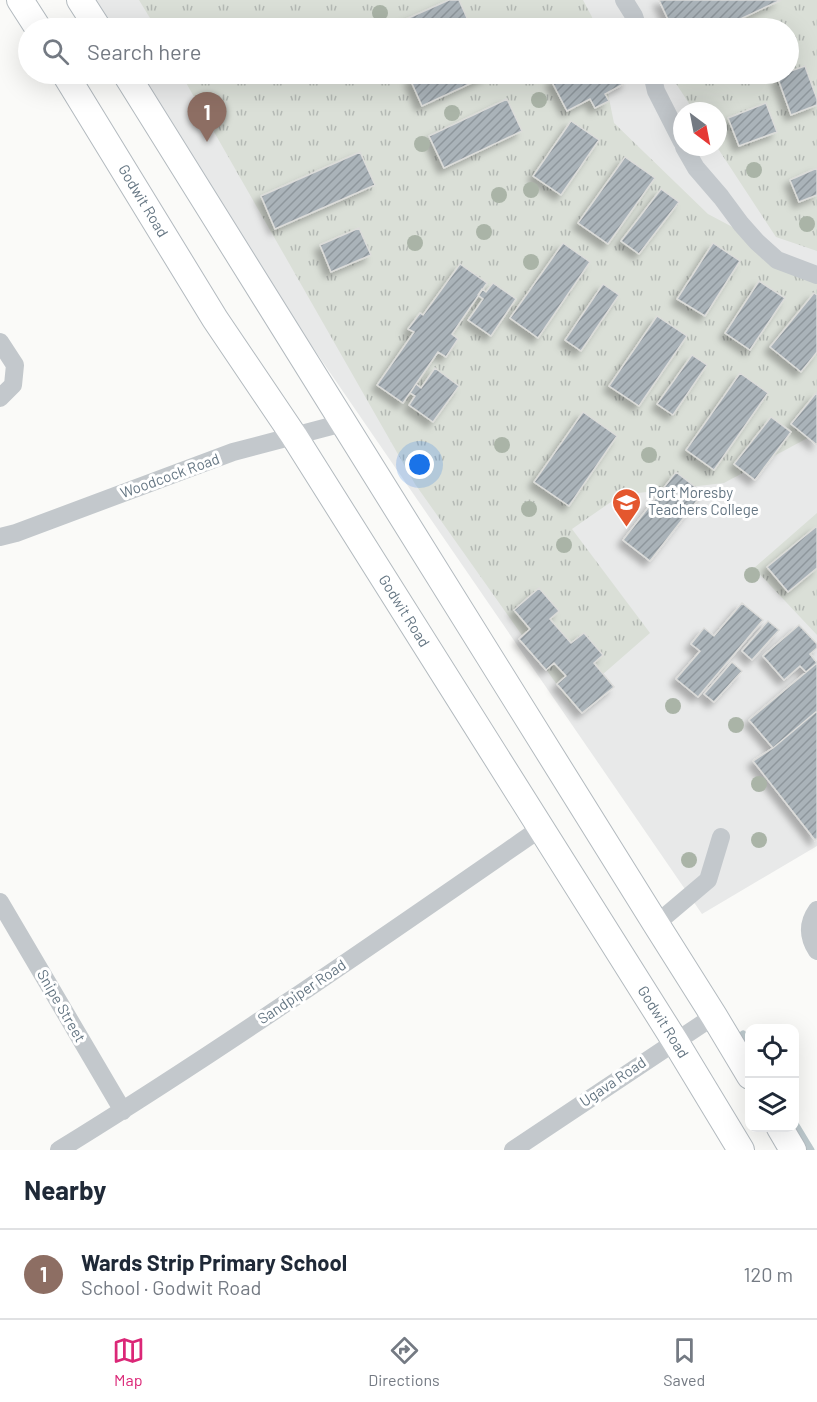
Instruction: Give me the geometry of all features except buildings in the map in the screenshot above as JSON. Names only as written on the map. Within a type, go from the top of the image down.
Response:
[{"type":"main road","points":[[21,0],[32,18]]},
{"type":"main road","points":[[80,0],[92,18]]},
{"type":"main road","name":"Godwit Road","points":[[71,84],[215,319],[294,436],[675,1041],[741,1150]]},
{"type":"main road","points":[[132,84],[745,1068]]},
{"type":"main road","points":[[782,1132],[793,1150]]},
{"type":"street","points":[[624,0],[635,18]]},
{"type":"street","points":[[654,84],[673,124]]},
{"type":"street","points":[[689,156],[696,168],[757,242],[777,260],[817,276]]},
{"type":"street","points":[[0,342],[15,365],[13,385],[0,398]]},
{"type":"street","name":"Woodcock Road","points":[[0,537],[233,453],[343,423]]},
{"type":"street","name":"Sandpiper Road","points":[[59,1150],[123,1111],[327,976],[541,828]]},
{"type":"street","points":[[656,924],[708,880],[721,837]]},
{"type":"street","name":"Snipe Street","points":[[0,902],[123,1111]]},
{"type":"street","points":[[817,910],[810,922],[809,932],[817,951]]},
{"type":"street","name":"Ugava Road","points":[[513,1150],[714,1016]]},
{"type":"shaded area","name":"Port Moresby Teachers College","points":[[93,0],[817,0],[817,846],[702,914],[219,211],[143,84],[799,84],[799,18],[104,18]]},
{"type":"green space","points":[[139,0],[583,0],[592,18],[150,18]]},
{"type":"green space","points":[[706,0],[817,0],[817,251],[776,237],[723,156],[727,156],[727,102],[688,102],[676,84],[799,84],[799,18],[698,18]]},
{"type":"green space","points":[[187,84],[606,84],[614,123],[708,214],[817,272],[817,433],[724,483],[621,495],[572,529],[650,633],[570,703],[415,484]]},
{"type":"green space","points":[[817,513],[817,635],[754,568]]},
{"type":"waterway","points":[[799,1130],[811,1150]]},
{"type":"place","name":"Wards Strip Primary School","points":[[207,142]]},
{"type":"place","name":"Port Moresby Teachers College","points":[[627,528]]}]
